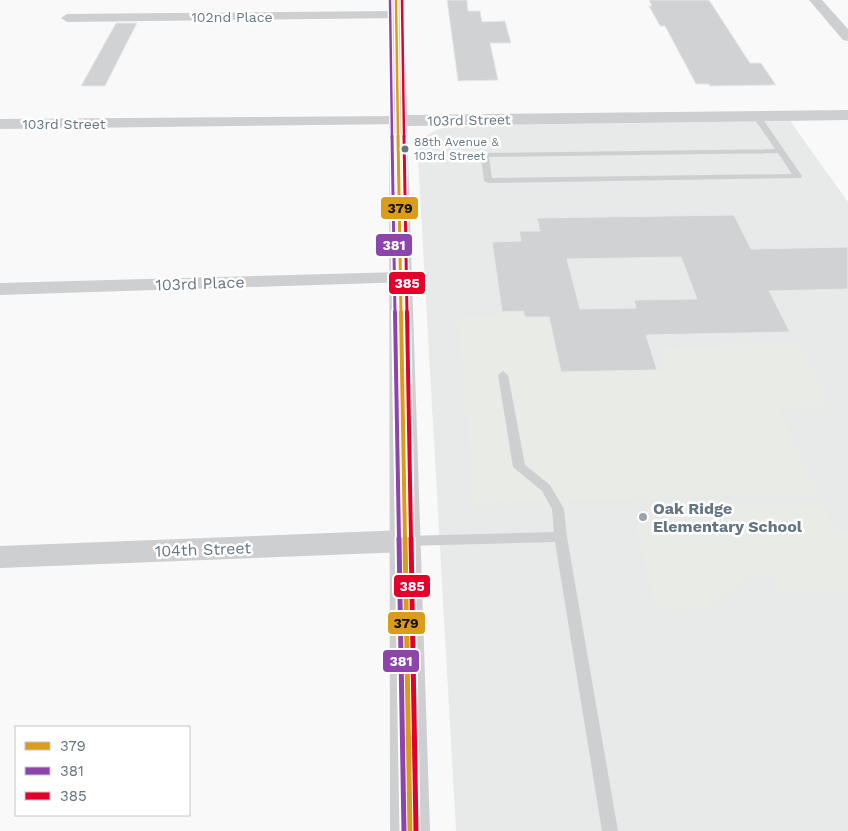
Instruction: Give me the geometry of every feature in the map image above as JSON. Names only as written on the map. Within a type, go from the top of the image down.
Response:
[{"type":"street","points":[[815,0],[848,37]]},
{"type":"street","points":[[396,8],[410,831]]},
{"type":"street","name":"102nd Place","points":[[67,18],[396,8]]},
{"type":"street","name":"103rd Street","points":[[0,124],[848,115]]},
{"type":"street","name":"103rd Place","points":[[0,289],[401,278]]},
{"type":"street","name":"104th Street","points":[[0,556],[405,541]]},
{"type":"lane","points":[[758,116],[798,176],[488,181],[485,155],[781,151]]},
{"type":"lane","points":[[504,375],[519,467],[546,488],[558,508],[561,537],[610,831]]},
{"type":"lane","points":[[405,541],[561,537]]},
{"type":"shaded area","name":"Oak Ridge Elementary School","points":[[790,121],[848,202],[848,831],[456,831],[417,141],[434,131],[446,127]]},
{"type":"shaded area","points":[[523,311],[525,317],[549,317],[561,372],[667,369],[660,348],[799,344],[830,406],[779,408],[818,494],[474,503],[457,317],[493,316],[502,312]]},
{"type":"shaded area","points":[[822,501],[836,531],[848,531],[848,590],[780,593],[773,580],[765,575],[755,576],[706,608],[656,610],[635,527],[666,506]]},
{"type":"building","points":[[447,0],[467,0],[468,11],[480,11],[482,22],[505,21],[511,43],[490,43],[498,80],[458,81]]},
{"type":"building","points":[[649,0],[709,0],[750,63],[761,63],[776,85],[710,86],[709,84],[696,84],[665,26],[660,26],[649,6],[652,6]]},
{"type":"building","points":[[116,23],[137,23],[105,86],[81,86]]},
{"type":"building","points":[[734,215],[751,249],[848,247],[848,289],[769,291],[790,332],[646,335],[657,370],[561,372],[549,317],[525,317],[523,311],[502,312],[492,242],[521,241],[519,231],[540,231],[537,218]],"holes":[[[681,257],[697,299],[634,300],[636,308],[580,309],[567,259]]]},
{"type":"transit line","name":"381","points":[[390,0],[404,831]]},
{"type":"transit line","name":"379","points":[[396,0],[410,831]]},
{"type":"transit line","name":"385","points":[[402,0],[416,831]]},
{"type":"place","name":"88th Avenue & 103rd Street","points":[[405,149]]},
{"type":"place","name":"Oak Ridge Elementary School","points":[[643,517]]}]
